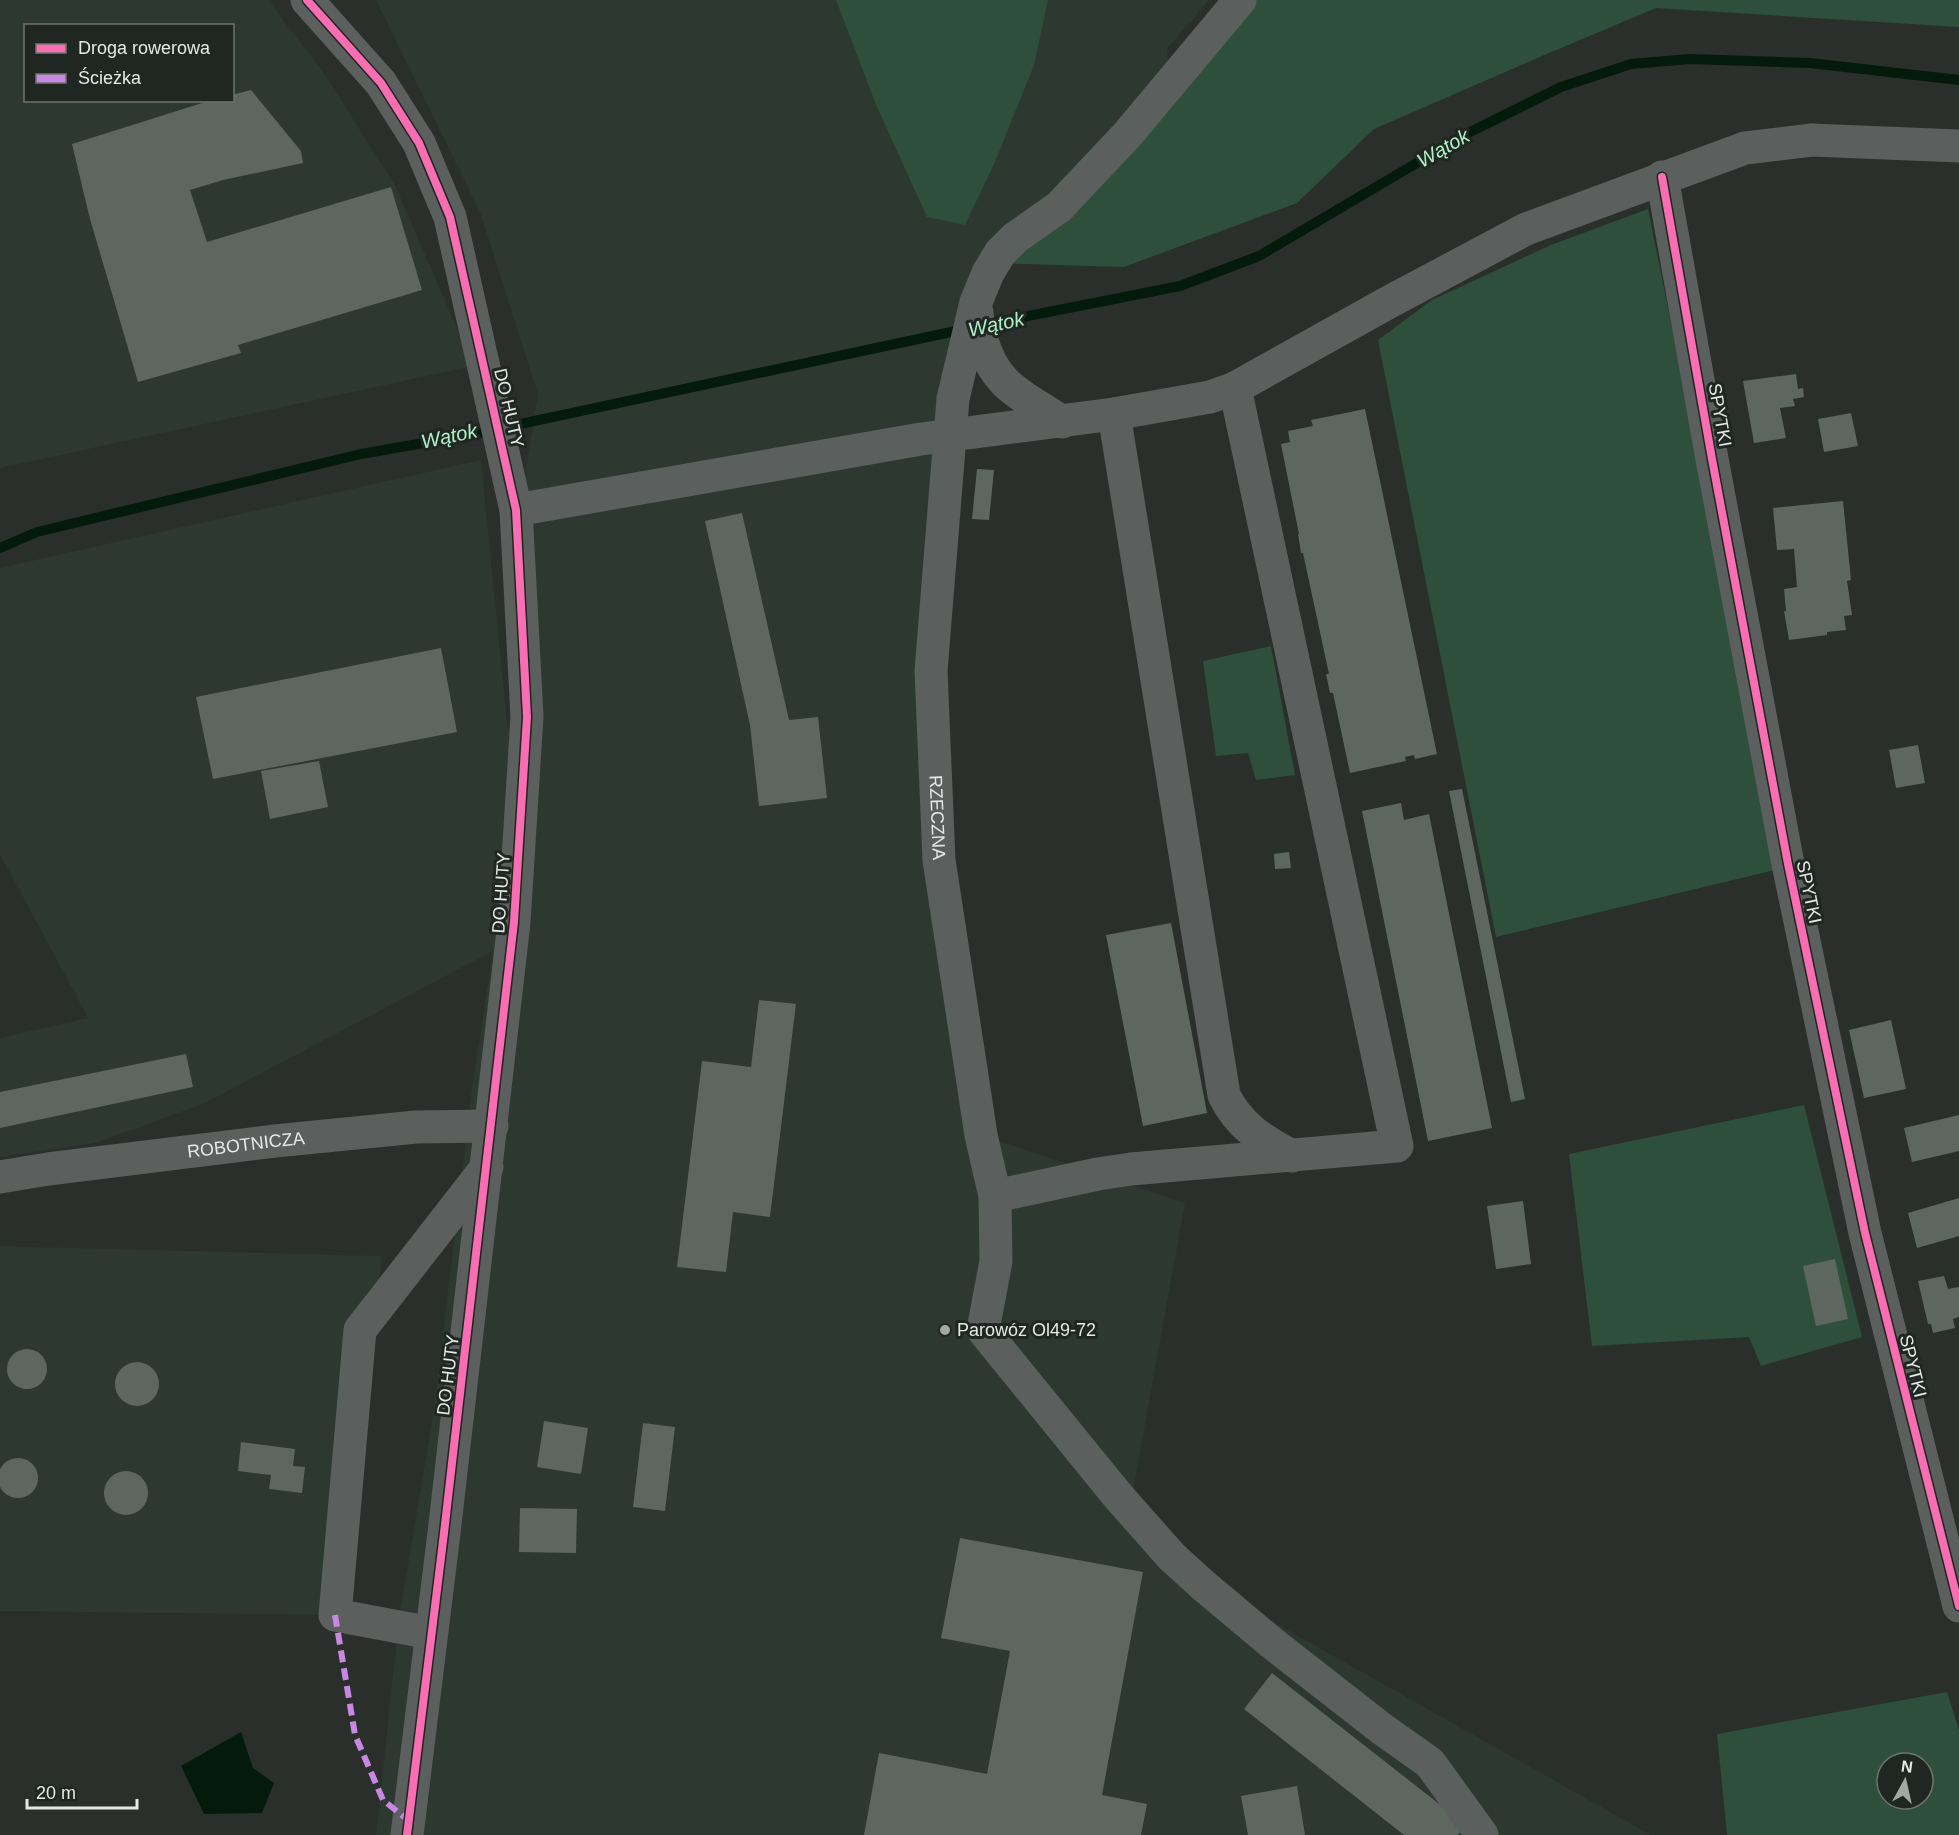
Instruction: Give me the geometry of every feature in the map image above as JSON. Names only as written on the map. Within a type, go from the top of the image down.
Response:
[{"type":"street","name":"DO HUTY","points":[[307,0],[381,83],[419,143],[450,217],[516,510],[526,717],[514,922],[492,1126],[407,1835]]},
{"type":"street","name":"RZECZNA","points":[[1240,0],[1120,143],[1059,207],[1016,238],[1000,253],[988,273],[976,302],[953,399],[931,671],[939,860],[981,1135],[995,1196],[996,1261],[983,1330],[1118,1496],[1172,1557],[1281,1650],[1382,1730],[1430,1763],[1482,1835]]},
{"type":"street","points":[[516,510],[950,435],[1062,422],[1210,397],[1236,388],[1390,301],[1526,229],[1745,147],[1812,140],[1959,147]]},
{"type":"street","name":"SPYTKI","points":[[1662,177],[1788,864],[1865,1233],[1959,1606]]},
{"type":"street","points":[[976,302],[977,320],[983,344],[991,364],[1002,380],[1013,390],[1062,422]]},
{"type":"street","points":[[995,1196],[1131,1169],[1397,1146],[1236,388]]},
{"type":"street","points":[[1114,414],[1224,1095],[1232,1110],[1258,1137],[1292,1156]]},
{"type":"street","name":"ROBOTNICZA","points":[[0,1177],[275,1141],[416,1127],[492,1126]]},
{"type":"street","points":[[431,1633],[335,1615],[360,1330],[487,1167]]},
{"type":"shaded area","points":[[0,0],[268,0],[323,72],[395,185],[473,366],[0,468]]},
{"type":"shaded area","points":[[376,0],[1209,0],[1167,49],[1169,183],[1026,213],[981,288],[931,671],[981,1135],[1185,1203],[1130,1507],[1238,1602],[1651,1835],[376,1835],[399,1618],[434,1410],[472,1088],[493,951],[203,1104],[95,1143],[0,1157],[0,1038],[88,1018],[0,854],[0,568],[481,460],[508,732],[526,471],[538,394],[480,212]]},
{"type":"shaded area","points":[[836,0],[1048,0],[1034,65],[995,162],[965,225],[927,217],[877,107]]},
{"type":"shaded area","points":[[1244,0],[1959,0],[1959,27],[1656,8],[1374,129],[1297,203],[1124,267],[992,263]]},
{"type":"shaded area","points":[[1648,209],[1779,869],[1496,937],[1378,340],[1432,300],[1551,245]]},
{"type":"shaded area","points":[[1271,646],[1295,775],[1256,780],[1248,753],[1216,756],[1203,661]]},
{"type":"shaded area","points":[[1804,1105],[1862,1337],[1761,1366],[1749,1337],[1592,1346],[1569,1154]]},
{"type":"shaded area","points":[[0,1246],[382,1256],[335,1615],[0,1611]]},
{"type":"shaded area","points":[[1947,1692],[1959,1730],[1959,1835],[1727,1835],[1717,1734]]},
{"type":"shaded area","points":[[241,1732],[253,1768],[274,1783],[262,1813],[204,1814],[181,1766]]},
{"type":"building","points":[[251,90],[301,151],[303,163],[223,180],[190,190],[207,242],[391,187],[422,290],[238,345],[241,353],[138,382],[90,219],[72,144],[207,102],[234,102],[234,94]]},
{"type":"building","points":[[1796,374],[1798,389],[1803,388],[1804,397],[1793,399],[1795,406],[1780,408],[1786,438],[1754,443],[1743,381]]},
{"type":"building","points":[[1365,409],[1437,754],[1415,759],[1414,755],[1405,757],[1406,761],[1350,773],[1333,693],[1330,693],[1326,674],[1329,674],[1303,553],[1301,553],[1281,444],[1290,442],[1288,431],[1313,426],[1311,420]]},
{"type":"building","points":[[1851,413],[1858,446],[1824,452],[1818,419]]},
{"type":"building","points":[[977,469],[994,470],[989,520],[972,519]]},
{"type":"building","points":[[1843,501],[1851,580],[1847,581],[1852,615],[1844,616],[1846,630],[1789,640],[1784,611],[1786,611],[1784,589],[1797,587],[1794,549],[1777,550],[1773,508]]},
{"type":"building","points":[[742,513],[789,720],[818,717],[827,798],[759,806],[750,725],[705,521]]},
{"type":"building","points":[[441,648],[457,732],[213,779],[196,697]]},
{"type":"building","points":[[1918,745],[1925,783],[1896,788],[1889,750]]},
{"type":"building","points":[[319,761],[328,807],[270,819],[261,771]]},
{"type":"building","points":[[1462,789],[1525,1099],[1511,1102],[1449,791]]},
{"type":"building","points":[[1401,803],[1404,820],[1429,814],[1492,1128],[1428,1141],[1362,811]]},
{"type":"building","points":[[1289,852],[1291,868],[1275,869],[1274,854]]},
{"type":"building","points":[[1171,923],[1207,1113],[1143,1126],[1106,935]]},
{"type":"building","points":[[759,1000],[796,1004],[770,1217],[733,1212],[726,1272],[677,1267],[702,1061],[751,1067]]},
{"type":"building","points":[[1891,1020],[1906,1089],[1864,1098],[1849,1030]]},
{"type":"building","points":[[186,1054],[193,1087],[0,1128],[0,1092]]},
{"type":"building","points":[[1959,1115],[1959,1151],[1912,1162],[1904,1128]]},
{"type":"building","points":[[1959,1198],[1959,1236],[1917,1248],[1908,1213]]},
{"type":"building","points":[[1523,1201],[1531,1264],[1496,1269],[1487,1206]]},
{"type":"building","points":[[1835,1259],[1848,1319],[1816,1326],[1803,1266]]},
{"type":"building","points":[[1944,1276],[1948,1289],[1959,1287],[1959,1317],[1953,1319],[1955,1328],[1933,1333],[1931,1324],[1928,1324],[1918,1281]]},
{"type":"building","points":[[27,1349],[41,1355],[47,1369],[41,1383],[27,1389],[13,1383],[7,1369],[13,1355]]},
{"type":"building","points":[[137,1362],[152,1369],[159,1384],[152,1399],[137,1406],[122,1399],[115,1384],[122,1369]]},
{"type":"building","points":[[544,1421],[588,1428],[581,1474],[537,1467]]},
{"type":"building","points":[[643,1423],[675,1427],[665,1511],[633,1507]]},
{"type":"building","points":[[241,1442],[295,1449],[293,1466],[305,1467],[302,1493],[269,1489],[271,1475],[238,1471]]},
{"type":"building","points":[[18,1458],[26,1460],[36,1470],[38,1478],[36,1486],[26,1496],[18,1498],[10,1496],[0,1486],[0,1470],[10,1460]]},
{"type":"building","points":[[126,1471],[142,1477],[148,1493],[142,1509],[126,1515],[110,1509],[104,1493],[110,1477]]},
{"type":"building","points":[[520,1508],[577,1509],[576,1553],[519,1552]]},
{"type":"building","points":[[960,1538],[1143,1572],[1102,1795],[1147,1804],[1141,1835],[864,1835],[879,1753],[987,1774],[1010,1651],[941,1638]]},
{"type":"building","points":[[1272,1673],[1466,1825],[1458,1835],[1404,1835],[1244,1709]]},
{"type":"building","points":[[1297,1786],[1305,1835],[1248,1835],[1241,1796]]},
{"type":"waterway","name":"Wątok","points":[[983,325],[1180,286],[1259,256],[1466,134],[1561,87],[1631,64],[1690,59],[1810,63],[1959,80]]},
{"type":"waterway","name":"Wątok","points":[[0,548],[37,532],[361,454],[469,435],[965,329]]},
{"type":"marked path","points":[[335,1615],[355,1735],[383,1800],[408,1820]]},
{"type":"cycle path","points":[[307,0],[381,83],[419,143],[450,217],[516,510],[527,717],[514,922],[407,1835]]},
{"type":"cycle path","points":[[1662,177],[1788,864],[1865,1233],[1959,1606]]},
{"type":"place","name":"Parowóz Ol49-72","points":[[945,1330]]}]
